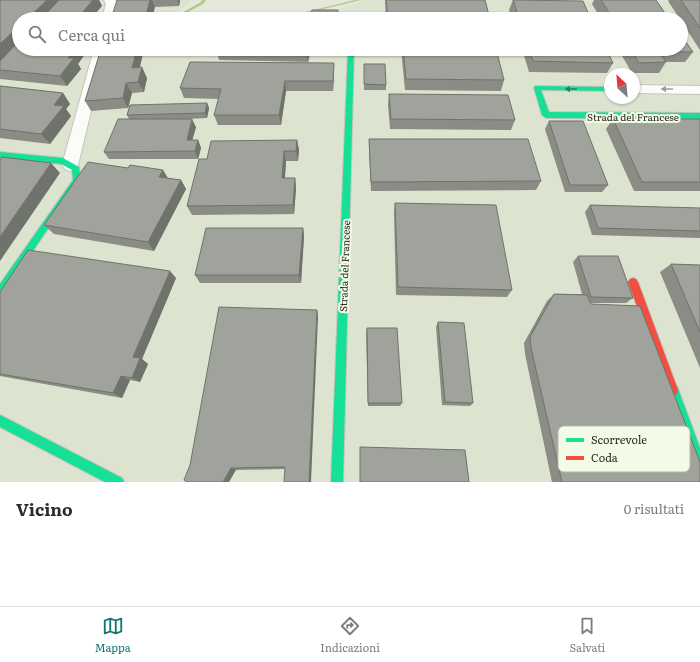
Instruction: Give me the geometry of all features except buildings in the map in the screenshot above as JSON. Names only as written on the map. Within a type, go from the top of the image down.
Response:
[{"type":"street","points":[[109,0],[112,3],[110,12]]},
{"type":"street","points":[[70,165],[98,56]]},
{"type":"street","name":"Strada del Francese","points":[[337,482],[351,56]]},
{"type":"street","name":"Strada del Francese","points":[[604,89],[537,88],[546,115],[700,116]]},
{"type":"street","points":[[640,89],[700,90]]},
{"type":"street","points":[[0,155],[63,161],[76,168],[78,180],[0,292]]},
{"type":"street","points":[[633,282],[686,426]]},
{"type":"street","points":[[0,421],[118,482]]},
{"type":"street","points":[[690,437],[700,464]]},
{"type":"shaded area","points":[[0,0],[192,0],[180,10],[173,12],[12,12],[12,56],[688,56],[688,12],[326,12],[352,6],[364,0],[517,0],[533,3],[605,0],[700,0],[700,482],[0,482]]},
{"type":"waterway","points":[[186,12],[202,3],[204,0]]},
{"type":"waterway","points":[[308,12],[359,0]]},
{"type":"traffic: fast","points":[[337,482],[351,56]]},
{"type":"traffic: fast","points":[[604,89],[537,88],[546,115],[700,116]]},
{"type":"traffic: fast","points":[[0,155],[63,161],[76,169],[77,180],[0,292]]},
{"type":"traffic: fast","points":[[673,390],[686,426]]},
{"type":"traffic: fast","points":[[0,421],[118,482]]},
{"type":"traffic: fast","points":[[690,437],[700,464]]},
{"type":"traffic: jam","points":[[633,282],[673,390]]}]
